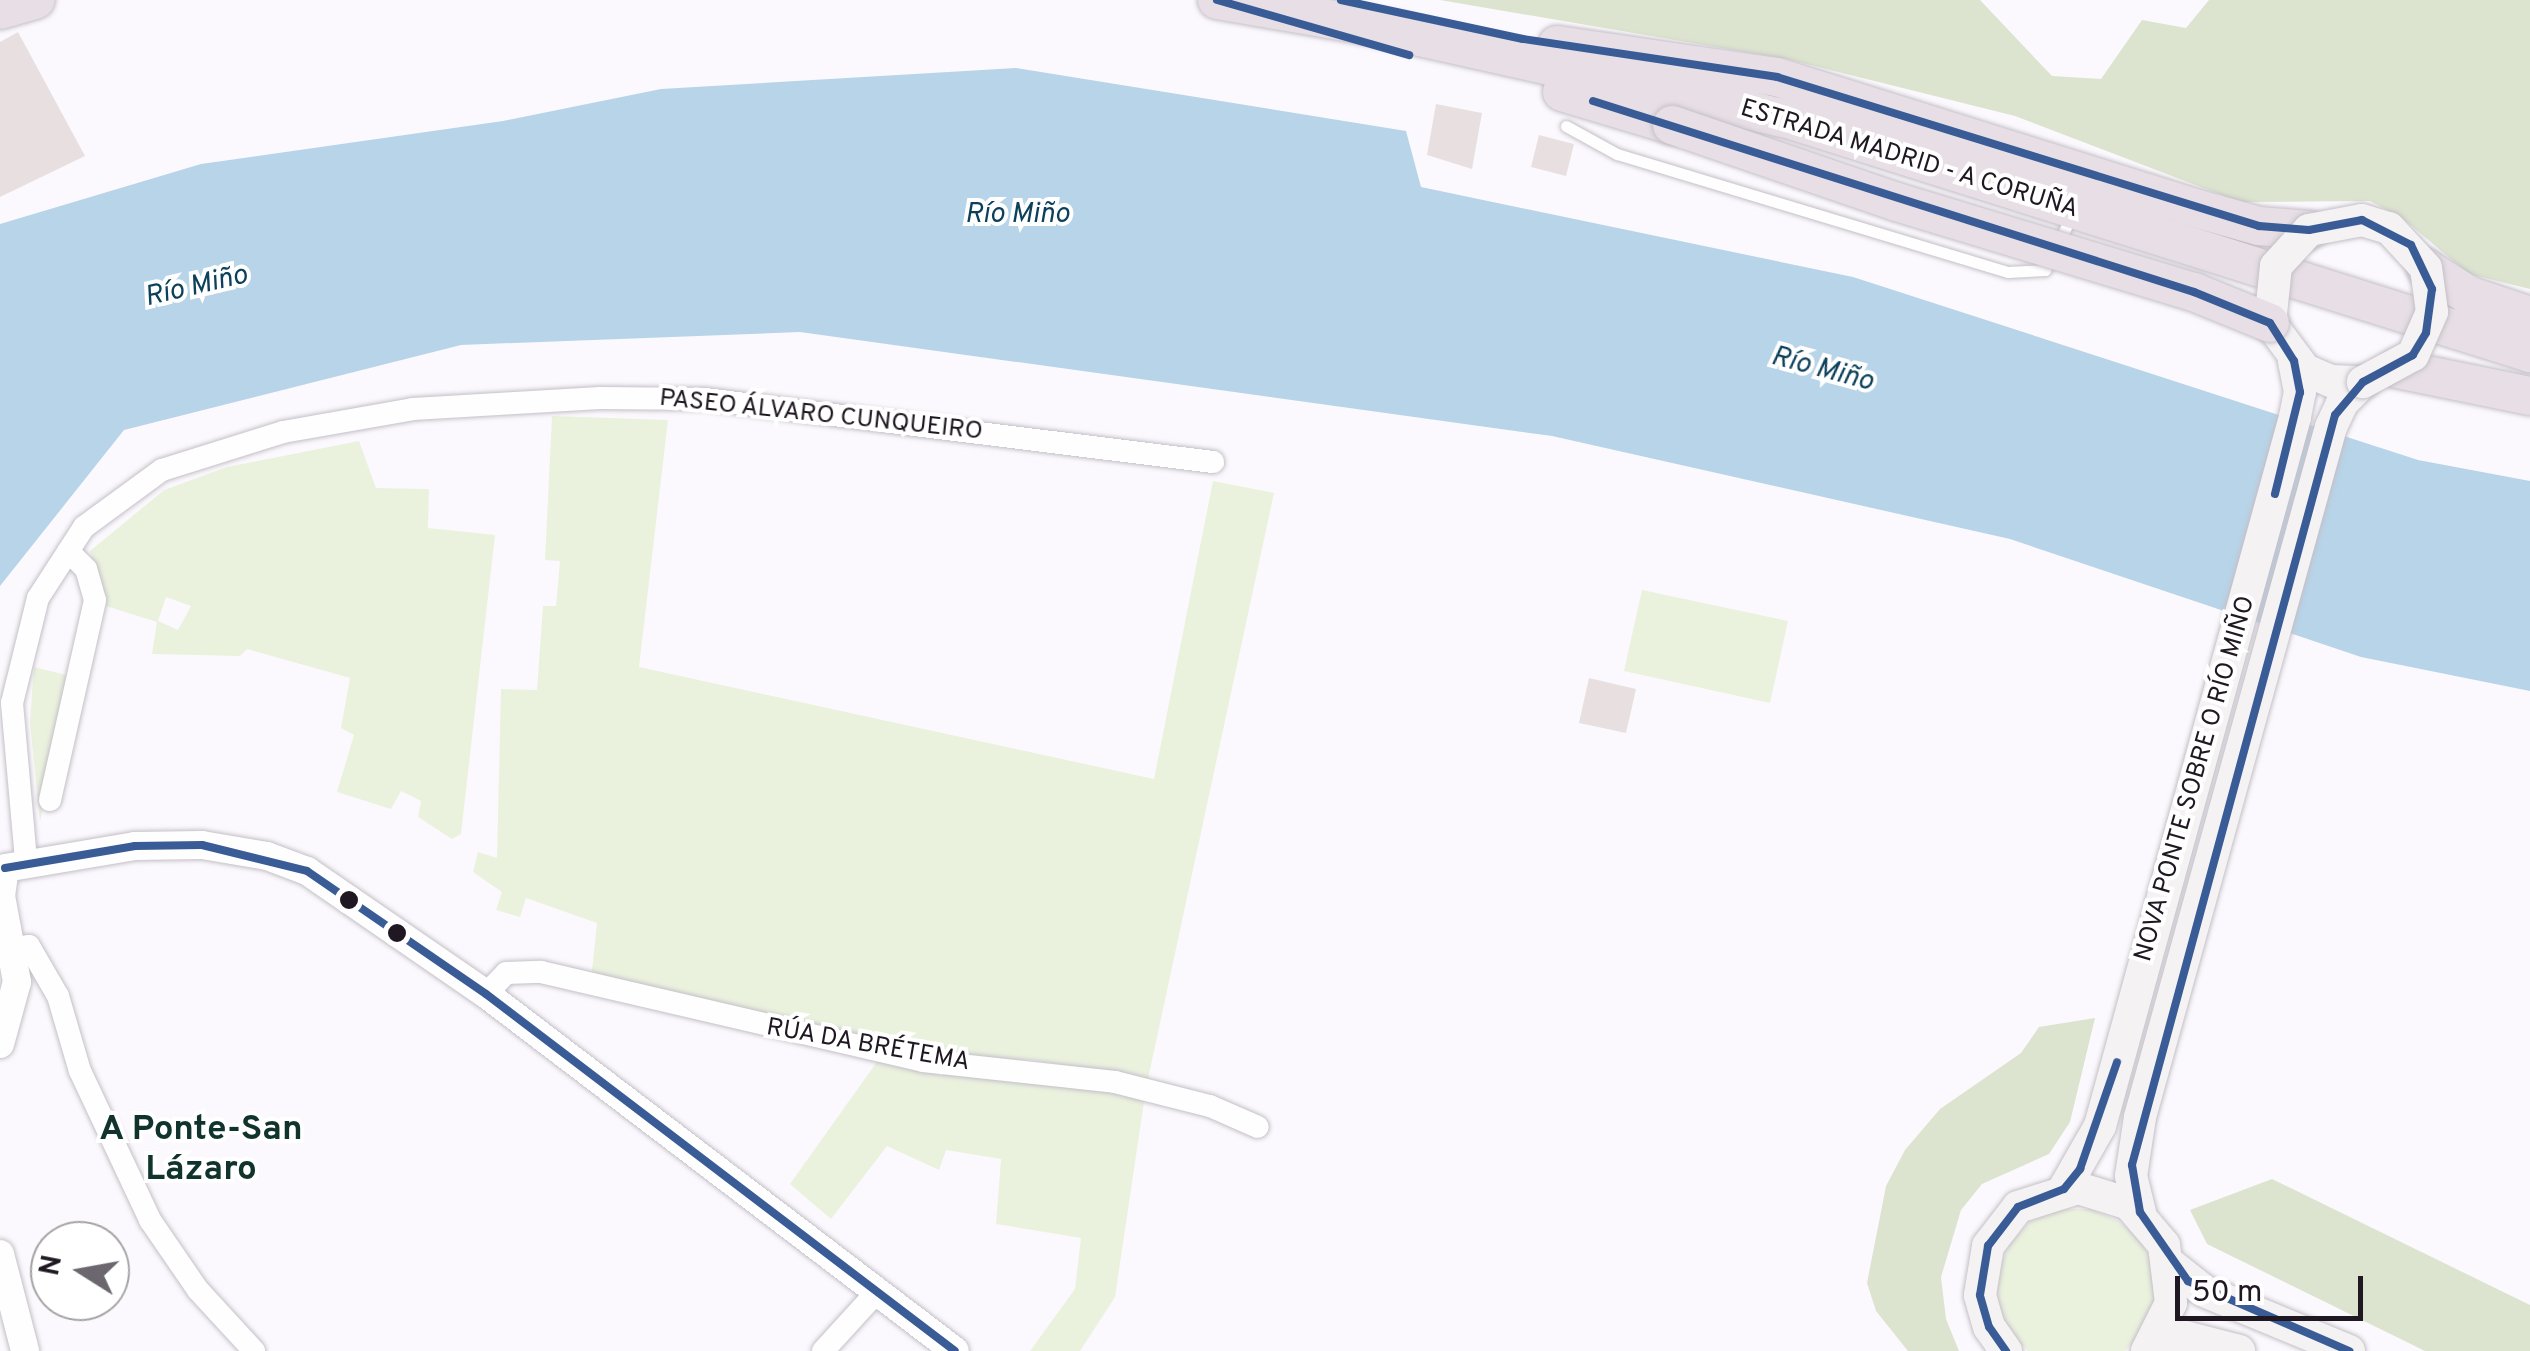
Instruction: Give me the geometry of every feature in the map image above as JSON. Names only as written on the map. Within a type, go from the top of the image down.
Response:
[{"type":"highway","points":[[0,10],[36,0]]},
{"type":"highway","points":[[1341,0],[1538,42],[1777,77],[2195,208],[2259,226],[2309,230]]},
{"type":"highway","points":[[1224,1],[1672,125],[2194,292],[2270,324]]},
{"type":"highway","name":"ESTRADA MADRID - A CORUÑA","points":[[1224,1],[1380,28],[1784,118],[2530,353]]},
{"type":"highway","points":[[2426,268],[2468,295],[2530,316]]},
{"type":"highway","points":[[2380,376],[2530,396]]},
{"type":"main road","points":[[2335,220],[2389,228],[2426,268],[2432,312],[2426,333],[2380,376],[2331,381],[2294,361],[2270,324],[2276,266],[2309,230],[2335,220]]},
{"type":"main road","name":"NOVA PONTE SOBRE O RÍO MIÑO","points":[[2064,1189],[2094,1144],[2105,1106],[2296,417],[2300,392],[2294,361]]},
{"type":"main road","name":"NOVA PONTE SOBRE O RÍO MIÑO","points":[[2140,1212],[2131,1176],[2140,1117],[2331,427],[2342,403],[2380,376]]},
{"type":"main road","points":[[2006,1351],[1989,1328],[1980,1296],[1988,1246],[2018,1207],[2064,1189],[2104,1192],[2140,1212],[2170,1264],[2204,1291],[2349,1351]]},
{"type":"main road","points":[[2152,1345],[2171,1303],[2170,1264]]},
{"type":"main road","points":[[2152,1345],[2185,1337],[2238,1351]]},
{"type":"street","name":"PASEO ÁLVARO CUNQUEIRO","points":[[16,864],[12,703],[38,598],[84,526],[162,470],[284,432],[413,409],[600,398],[704,399],[1213,462]]},
{"type":"street","points":[[50,800],[94,600],[86,569],[68,551]]},
{"type":"street","points":[[0,1044],[17,982],[16,948],[1,896],[16,864],[202,845],[267,856],[308,870],[486,994],[955,1351]]},
{"type":"street","points":[[16,948],[28,946],[58,996],[80,1072],[150,1220],[198,1290],[254,1351]]},
{"type":"street","name":"RÚA DA BRÉTEMA","points":[[486,994],[506,973],[541,972],[922,1061],[1115,1082],[1210,1106],[1258,1127]]},
{"type":"street","points":[[0,1254],[24,1351]]},
{"type":"street","points":[[823,1351],[876,1292]]},
{"type":"lane","points":[[1566,126],[1617,154],[2008,272],[2045,270],[2075,209]]},
{"type":"green space","points":[[1440,0],[1980,0],[2052,76],[2101,79],[2142,20],[2186,28],[2209,0],[2530,0],[2530,289],[2469,274],[2402,218],[2370,201],[2240,202],[2015,116],[1786,59]]},
{"type":"green space","points":[[552,416],[668,420],[639,667],[1154,779],[1213,481],[1274,493],[1148,1079],[1033,1060],[949,1056],[591,980],[597,923],[526,898],[520,917],[496,910],[502,892],[473,872],[478,852],[497,858],[501,689],[537,690],[543,606],[556,606],[560,561],[545,560]]},
{"type":"green space","points":[[359,441],[376,488],[429,489],[428,528],[495,535],[461,834],[452,839],[418,817],[421,801],[401,791],[391,809],[337,792],[354,735],[341,728],[350,678],[247,649],[240,656],[152,654],[157,622],[106,606],[90,551],[164,490],[227,467]],"holes":[[[166,597],[191,606],[178,630],[158,621]]]},
{"type":"green space","points":[[1642,590],[1788,621],[1770,703],[1624,671]]},
{"type":"green space","points":[[34,667],[70,676],[40,822],[30,722]]},
{"type":"green space","points":[[2095,1018],[2070,1122],[2049,1154],[1982,1184],[1961,1210],[1941,1277],[1946,1319],[1959,1351],[1908,1351],[1876,1311],[1867,1283],[1886,1186],[1905,1150],[1940,1109],[2021,1053],[2039,1027]]},
{"type":"green space","points":[[879,1059],[1145,1095],[1115,1297],[1080,1351],[1030,1351],[1075,1289],[1081,1238],[996,1224],[1001,1159],[946,1150],[939,1170],[887,1146],[831,1219],[790,1184]]},
{"type":"green space","points":[[2272,1179],[2530,1305],[2530,1351],[2425,1351],[2207,1244],[2190,1210]]},
{"type":"green space","points":[[2059,1209],[2090,1209],[2119,1221],[2142,1242],[2155,1271],[2155,1303],[2144,1332],[2125,1351],[2028,1351],[2010,1334],[1998,1305],[1997,1274],[2009,1245],[2030,1222]]},
{"type":"water","name":"Río Miño","points":[[1016,68],[1406,131],[1421,187],[1853,277],[2418,460],[2530,481],[2530,691],[2361,657],[2010,539],[1552,436],[800,332],[461,345],[124,430],[0,586],[0,224],[201,164],[503,121],[661,89]]},
{"type":"building","points":[[18,32],[85,156],[0,197],[0,42]]},
{"type":"building","points":[[1436,104],[1482,113],[1472,169],[1427,155]]},
{"type":"building","points":[[1539,135],[1574,144],[1566,176],[1531,167]]},
{"type":"building","points":[[1589,678],[1636,689],[1626,733],[1579,723]]},
{"type":"transit line","points":[[1217,0],[1409,55]]},
{"type":"transit line","points":[[1341,0],[1523,39],[1777,77],[2259,226],[2309,230],[2362,220],[2411,245],[2432,289],[2426,333],[2413,355],[2363,382],[2335,415],[2132,1165],[2140,1212],[2188,1281],[2349,1351]]},
{"type":"transit line","points":[[1593,101],[2194,292],[2270,323],[2294,361],[2300,392],[2275,494]]},
{"type":"transit line","points":[[5,868],[135,846],[202,845],[307,871],[486,994],[955,1351]]},
{"type":"transit line","points":[[2006,1351],[1989,1327],[1980,1295],[1988,1246],[2018,1207],[2064,1189],[2080,1169],[2117,1062]]},
{"type":"district","name":"A Ponte-San Lázaro","points":[[201,1150]]}]
